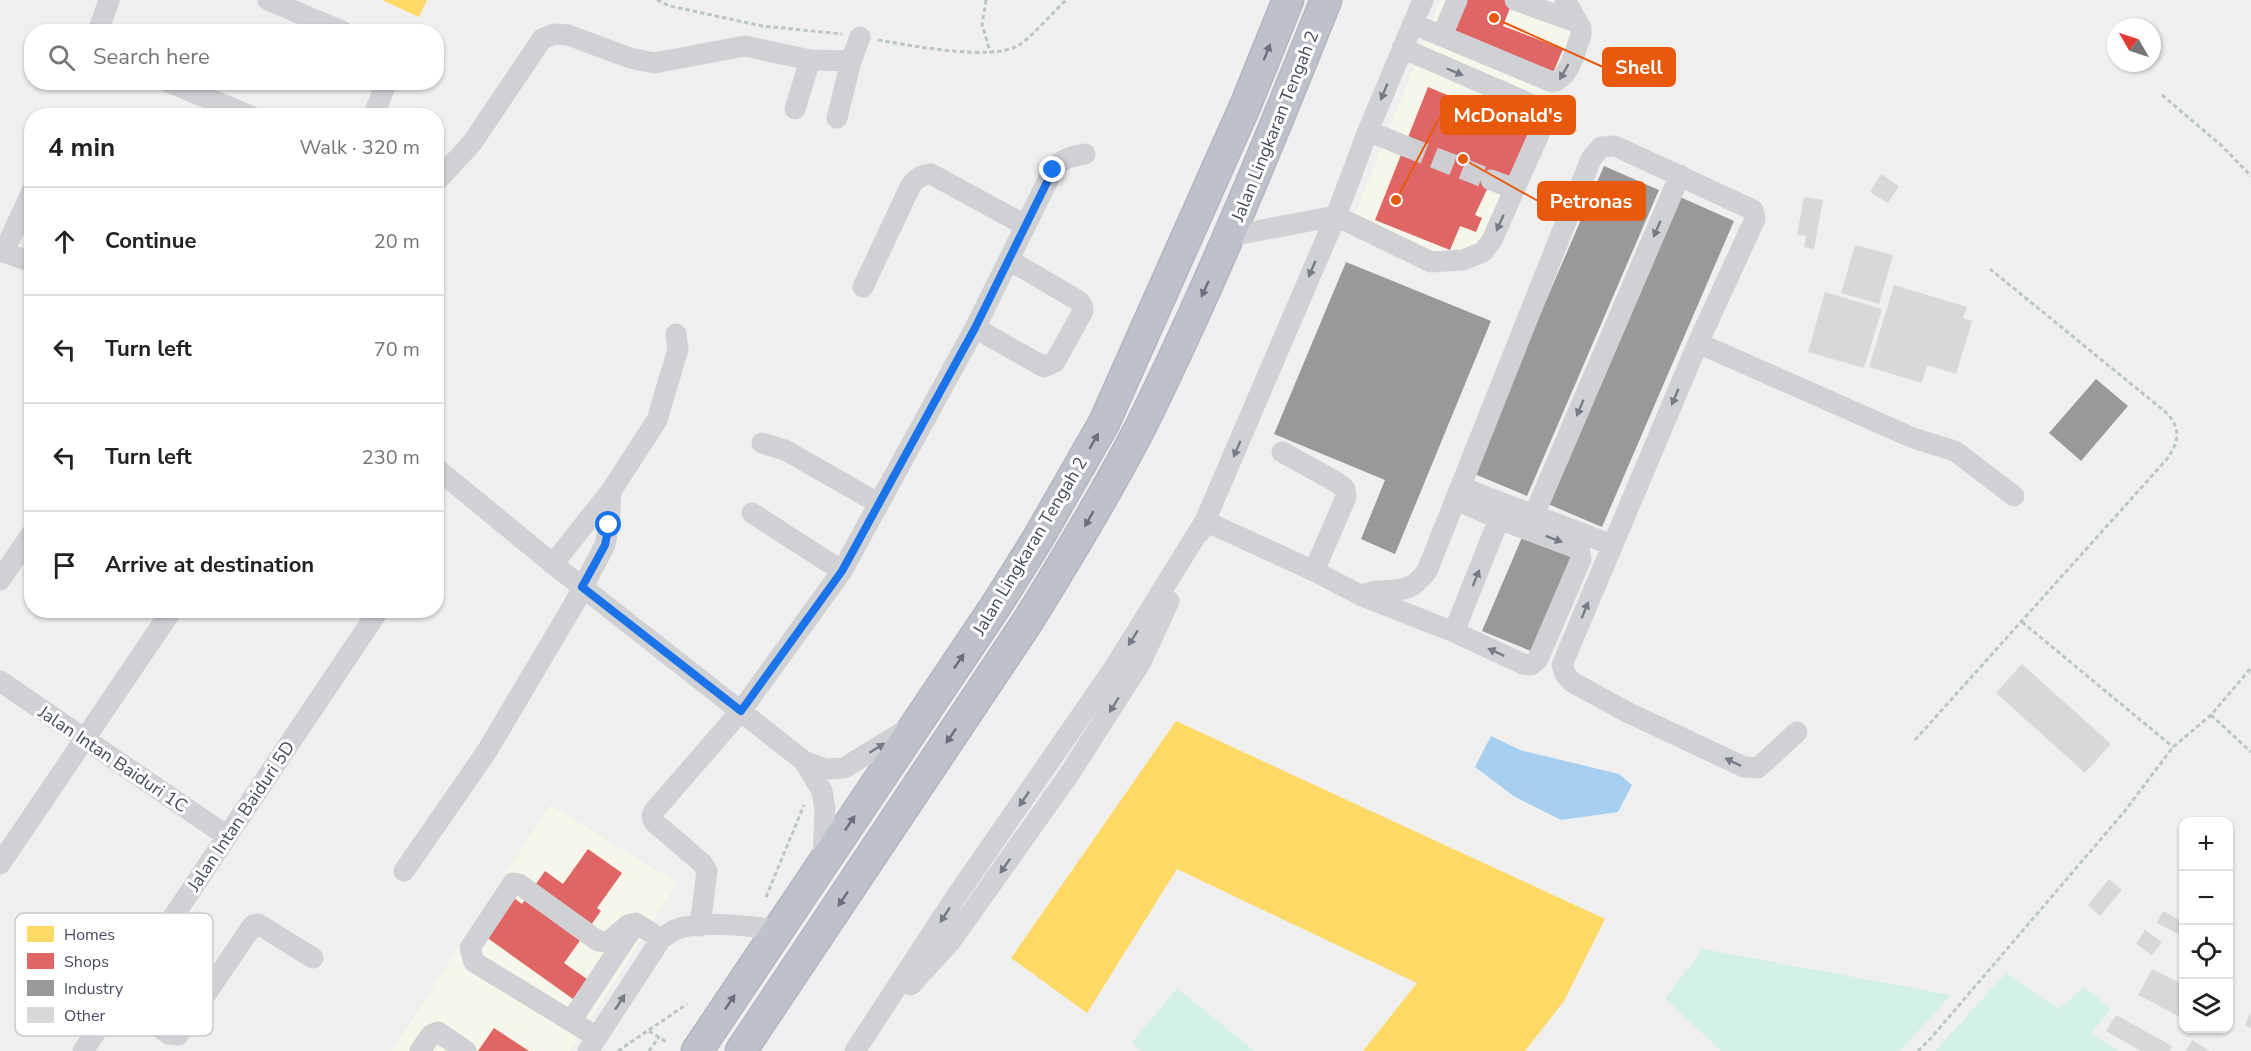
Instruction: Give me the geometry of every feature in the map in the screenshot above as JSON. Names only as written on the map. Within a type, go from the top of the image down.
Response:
[{"type":"highway","name":"Jalan Lingkaran Tengah 2","points":[[698,1051],[1037,540],[1104,423],[1246,104],[1288,0]]},
{"type":"highway","name":"Jalan Lingkaran Tengah 2","points":[[741,1051],[1028,621],[1139,430],[1230,236],[1326,0]]},
{"type":"street","points":[[101,24],[109,0]]},
{"type":"street","points":[[268,0],[325,24]]},
{"type":"street","points":[[858,1046],[956,898],[1114,668],[1205,521],[1336,216],[1368,131],[1423,0]]},
{"type":"street","points":[[1442,36],[1456,0]]},
{"type":"street","points":[[1515,0],[1578,24]]},
{"type":"street","points":[[1413,24],[1552,82],[1559,81],[1565,75],[1581,35],[1581,28],[1565,0]]},
{"type":"street","points":[[444,173],[472,143],[536,46],[542,39],[554,34],[568,35],[630,58],[654,63],[745,46],[810,60],[851,61]]},
{"type":"street","points":[[837,118],[851,61],[860,37]]},
{"type":"street","points":[[1230,236],[1336,216],[1431,262],[1462,260],[1482,252],[1492,240],[1515,189],[1543,125],[1543,113],[1535,106],[1402,48]]},
{"type":"street","points":[[795,109],[810,60]]},
{"type":"street","points":[[188,90],[231,108]]},
{"type":"street","points":[[376,108],[384,90]]},
{"type":"street","points":[[1368,131],[1405,146]]},
{"type":"street","points":[[1362,596],[1371,590],[1401,590],[1414,585],[1427,571],[1591,159],[1601,147],[1615,146],[1744,205],[1753,210],[1755,219],[1698,343],[1612,544],[1562,664],[1565,674],[1572,682],[1629,713],[1744,767],[1758,768],[1797,732]]},
{"type":"street","points":[[700,926],[707,871],[702,862],[654,822],[652,816],[741,711],[842,571],[975,328],[1058,163],[1065,158],[1085,154]]},
{"type":"street","points":[[863,287],[911,185],[917,178],[924,175],[931,174],[1025,225]]},
{"type":"street","points":[[1534,515],[1680,175]]},
{"type":"street","points":[[1491,180],[1515,189]]},
{"type":"street","points":[[24,207],[2,252],[24,259]]},
{"type":"street","points":[[975,328],[1044,367],[1049,367],[1055,362],[1083,311],[1079,301],[1009,260]]},
{"type":"street","points":[[553,564],[610,491],[657,420],[678,349],[676,334]]},
{"type":"street","points":[[1698,343],[1913,438],[1955,451],[2014,496]]},
{"type":"street","points":[[762,443],[785,450],[878,503]]},
{"type":"street","points":[[1282,452],[1345,489],[1346,497],[1314,571]]},
{"type":"street","points":[[444,475],[553,564],[804,761],[826,769],[844,768],[918,722]]},
{"type":"street","points":[[405,871],[487,751],[605,545],[609,525],[610,491]]},
{"type":"street","points":[[1205,521],[1314,571],[1362,596],[1531,665],[1538,659],[1581,559],[1580,552],[1576,548],[1499,519],[1458,493]]},
{"type":"street","points":[[1458,493],[1534,515],[1612,544]]},
{"type":"street","points":[[752,513],[842,571]]},
{"type":"street","points":[[1454,632],[1499,519]]},
{"type":"street","points":[[0,580],[24,544]]},
{"type":"street","points":[[0,864],[167,618]]},
{"type":"street","name":"Jalan Intan Baiduri 5D","points":[[176,913],[374,618]]},
{"type":"street","name":"Jalan Intan Baiduri 1C","points":[[0,681],[227,836]]},
{"type":"street","points":[[804,761],[822,791],[825,808],[823,863]]},
{"type":"street","points":[[661,939],[636,923],[628,925],[608,942],[598,941],[519,884],[513,883],[470,948],[474,962],[572,1022],[592,1044],[661,939],[674,930],[700,926],[745,926],[778,930]]},
{"type":"street","points":[[572,1022],[636,923]]},
{"type":"street","points":[[213,983],[252,925],[258,924],[313,958]]},
{"type":"street","points":[[420,1051],[431,1035],[438,1032],[466,1051]]},
{"type":"street","name":"Jalan Intan Baiduri 5D","points":[[83,1051],[93,1036]]},
{"type":"path","points":[[986,0],[982,24],[990,52]]},
{"type":"path","points":[[2162,95],[2222,146],[2251,176]]},
{"type":"path","points":[[1915,740],[2168,459],[2176,446],[2177,432],[2168,414],[1990,269]]},
{"type":"path","points":[[2022,622],[2172,747]]},
{"type":"path","points":[[1918,1051],[2124,812],[2172,747],[2211,715],[2251,668]]},
{"type":"path","points":[[2211,715],[2251,752]]},
{"type":"path","points":[[766,897],[791,841],[803,806],[822,791]]},
{"type":"path","points":[[618,1051],[687,1004]]},
{"type":"path","points":[[650,1030],[668,1043]]},
{"type":"path","points":[[649,1051],[659,1036]]},
{"type":"shaded area","points":[[1441,0],[1550,0],[1544,15],[1577,32],[1507,196],[1480,248],[1433,257],[1353,219]]},
{"type":"shaded area","points":[[550,805],[677,883],[570,1051],[392,1051]]},
{"type":"green space","points":[[1703,949],[1951,995],[1900,1051],[1721,1051],[1665,998]]},
{"type":"green space","points":[[2006,973],[2059,1009],[2085,987],[2110,1009],[2091,1034],[2119,1051],[1935,1051]]},
{"type":"green space","points":[[1177,988],[1254,1051],[1141,1051],[1132,1043]]},
{"type":"water","points":[[1491,736],[1520,750],[1619,774],[1632,785],[1618,812],[1561,820],[1515,797],[1475,767]]},
{"type":"building: Homes","points":[[382,0],[427,0],[419,17]]},
{"type":"building: Homes","points":[[1176,721],[1605,919],[1564,1001],[1525,1051],[1363,1051],[1417,983],[1177,869],[1087,1013],[1011,958]]},
{"type":"building: Shops","points":[[1465,0],[1513,0],[1503,26],[1563,49],[1553,73],[1452,33]]},
{"type":"building: Shops","points":[[1428,87],[1537,132],[1516,181],[1495,172],[1475,215],[1482,218],[1476,232],[1460,226],[1450,250],[1375,220]]},
{"type":"building: Shops","points":[[588,849],[622,873],[597,908],[601,911],[564,963],[587,979],[573,999],[486,937],[514,898],[522,904],[545,871],[563,884]]},
{"type":"building: Shops","points":[[494,1028],[529,1051],[478,1051]]},
{"type":"building: Industry","points":[[1604,166],[1659,190],[1527,496],[1472,473]]},
{"type":"building: Industry","points":[[1680,197],[1734,221],[1602,527],[1548,504]]},
{"type":"building: Industry","points":[[1346,262],[1491,321],[1395,554],[1361,539],[1385,480],[1274,434]]},
{"type":"building: Industry","points":[[2096,379],[2128,406],[2081,461],[2049,433]]},
{"type":"building: Industry","points":[[1523,535],[1573,556],[1533,652],[1482,631]]},
{"type":"building: Other","points":[[1881,174],[1899,186],[1888,203],[1870,192]]},
{"type":"building: Other","points":[[1804,197],[1823,200],[1814,249],[1804,247],[1806,236],[1797,235]]},
{"type":"building: Other","points":[[1855,245],[1893,255],[1879,304],[1841,293]]},
{"type":"building: Other","points":[[1894,285],[1967,307],[1963,318],[1972,321],[1956,374],[1927,365],[1922,383],[1869,367]]},
{"type":"building: Other","points":[[1825,292],[1882,309],[1864,368],[1808,352]]},
{"type":"building: Other","points":[[2022,664],[2111,744],[2085,773],[1996,693]]},
{"type":"building: Other","points":[[2109,879],[2122,890],[2100,916],[2088,905]]},
{"type":"building: Other","points":[[2163,911],[2179,919],[2179,934],[2157,923]]},
{"type":"building: Other","points":[[2145,930],[2162,942],[2152,955],[2136,944]]},
{"type":"building: Other","points":[[2152,969],[2179,982],[2179,1016],[2138,995]]},
{"type":"building: Other","points":[[2251,1012],[2251,1028],[2245,1025]]},
{"type":"building: Other","points":[[2116,1015],[2172,1046],[2170,1051],[2141,1051],[2106,1031]]},
{"type":"building: Other","points":[[2192,1040],[2210,1051],[2186,1051]]},
{"type":"tunnel","points":[[1405,146],[1491,180]]},
{"type":"place","name":"Shell","points":[[1494,18]]},
{"type":"place","name":"Petronas","points":[[1463,159]]},
{"type":"place","name":"McDonald's","points":[[1396,200]]},
{"type":"route","points":[[609,525],[605,545],[582,587],[741,711],[842,571],[975,328],[1053,170]]}]
